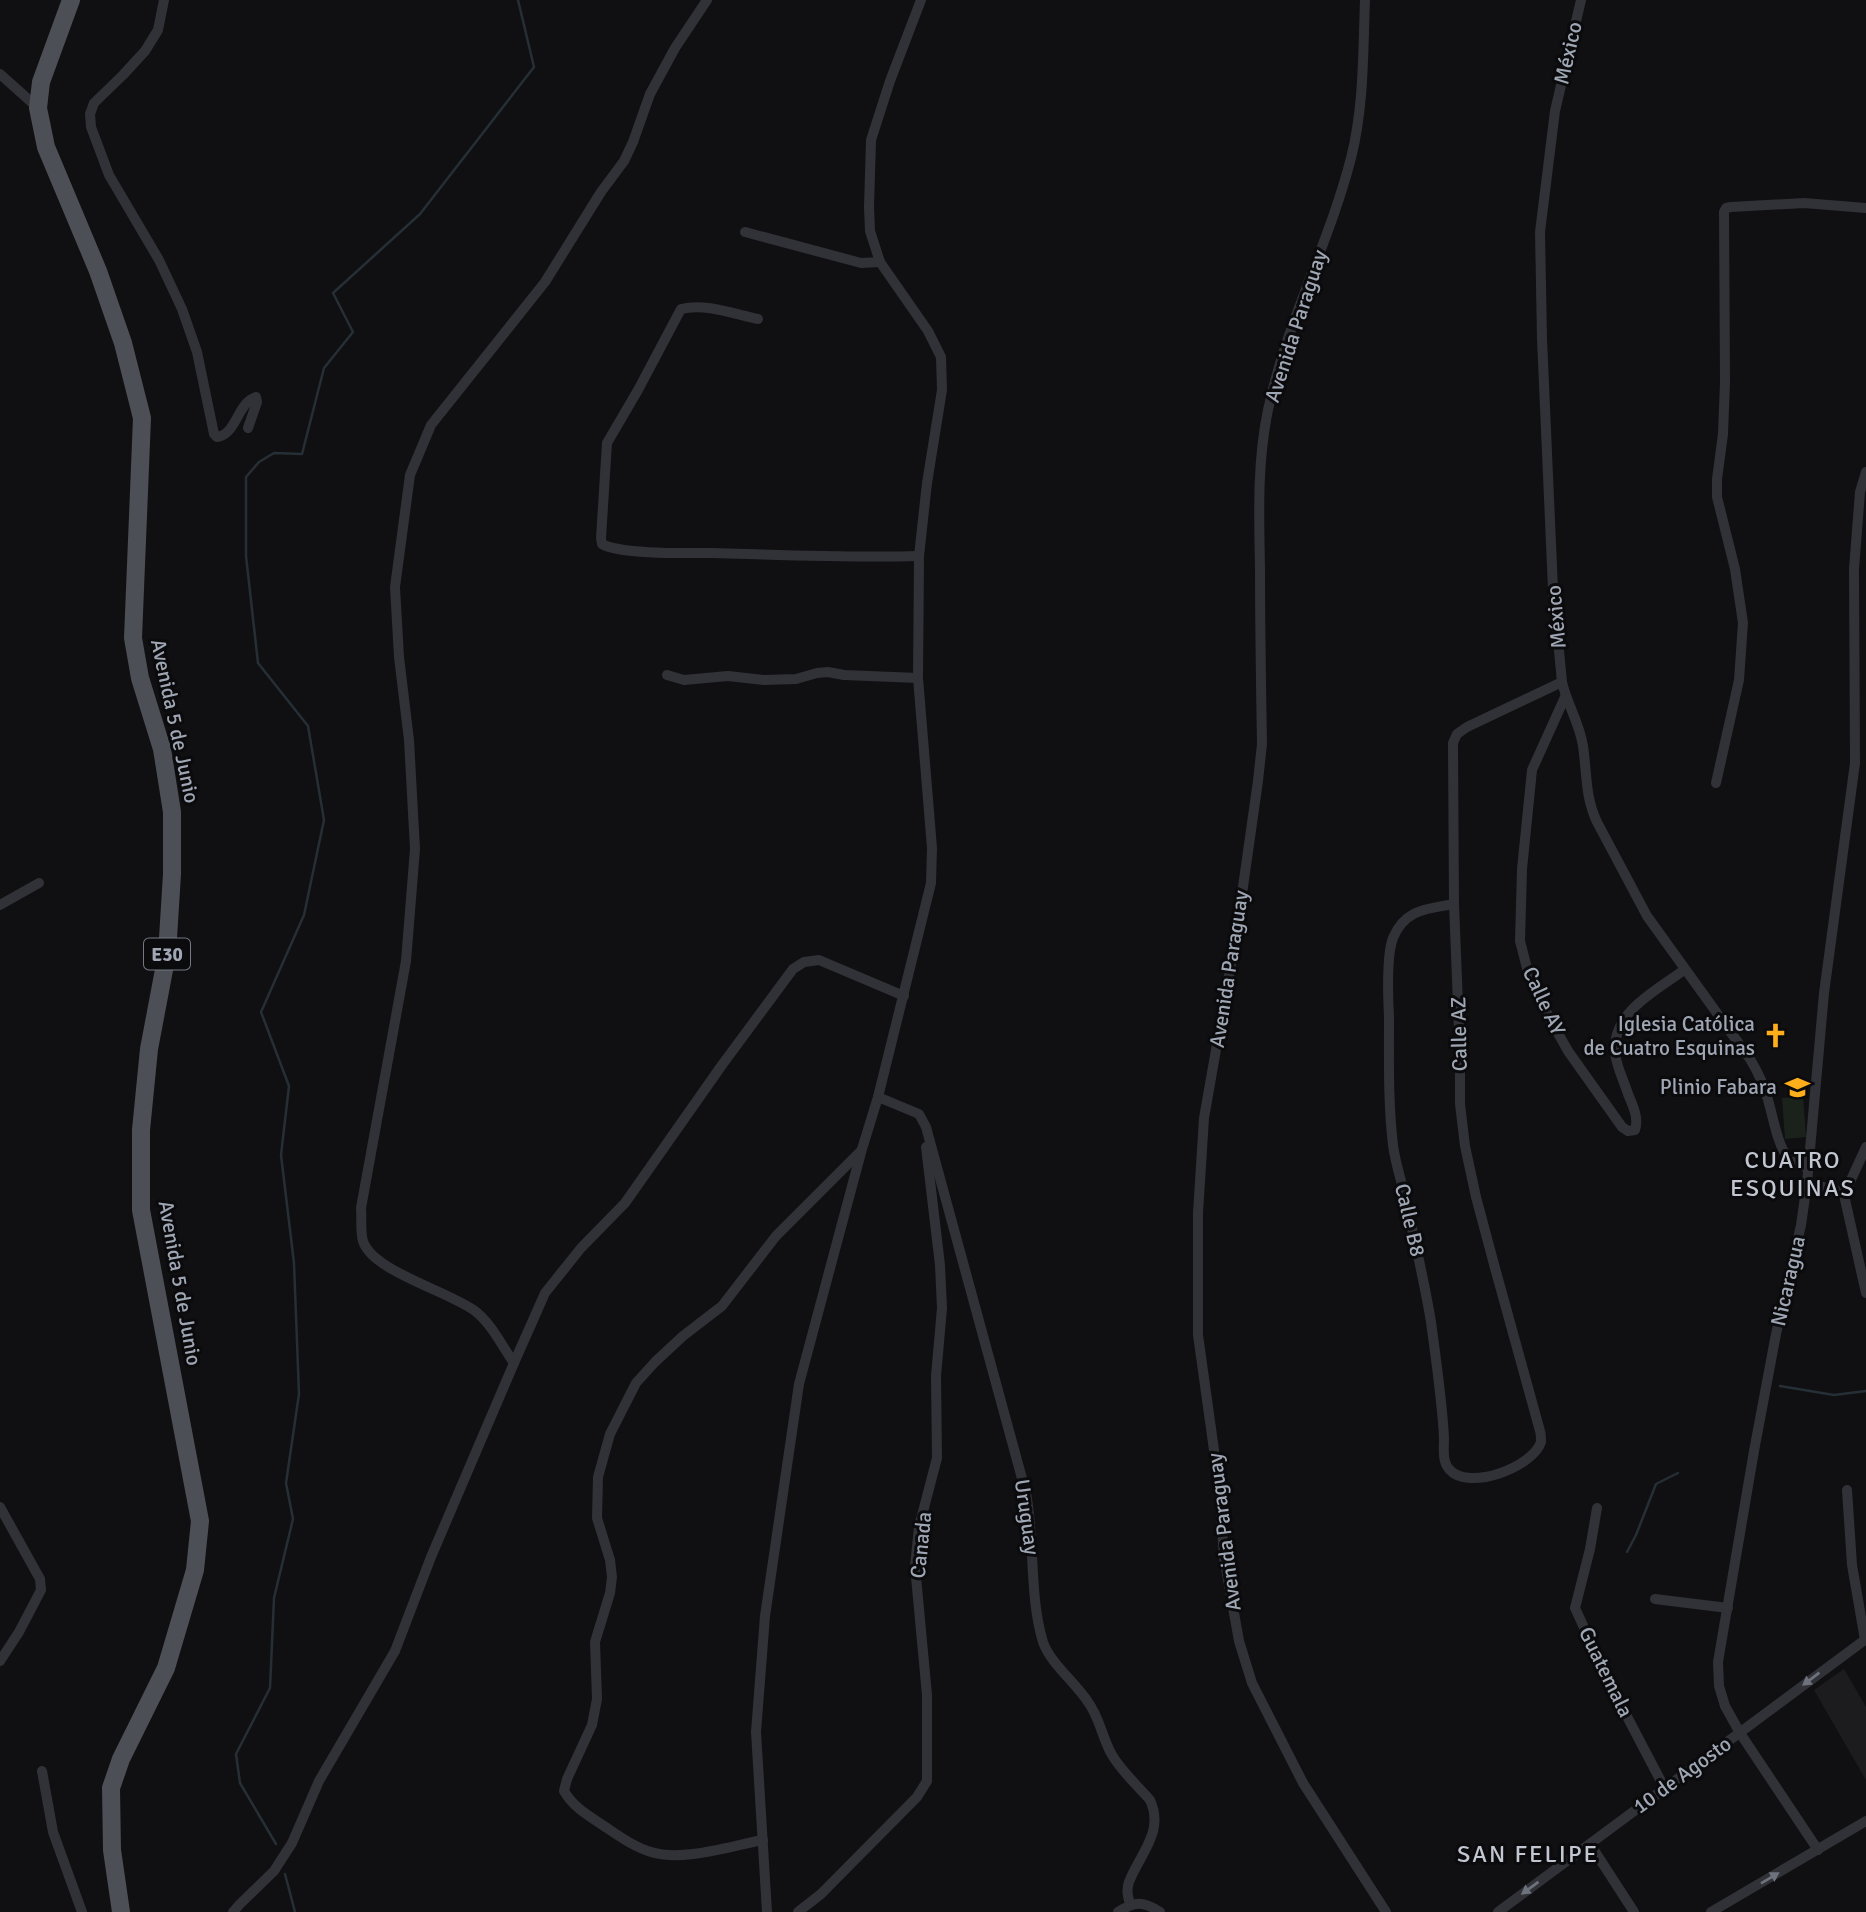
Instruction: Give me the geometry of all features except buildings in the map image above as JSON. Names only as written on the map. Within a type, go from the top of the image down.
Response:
[{"type":"main road","name":"Avenida 5 de Junio","points":[[71,0],[41,82],[38,108],[46,147],[98,271],[123,343],[142,418],[133,638],[140,678],[162,749],[172,812],[172,874],[167,954],[149,1049],[141,1129],[141,1210],[200,1521],[195,1570],[166,1668],[121,1759],[111,1788],[112,1850],[121,1912]]},
{"type":"street","points":[[164,0],[158,30],[145,51],[124,75],[94,103],[90,114],[91,127],[109,175],[159,260],[182,309],[197,352],[214,435],[223,436],[249,399],[256,397],[257,402],[248,428]]},
{"type":"street","points":[[514,1363],[476,1312],[444,1293],[389,1268],[372,1257],[363,1241],[362,1208],[406,961],[415,849],[409,740],[399,657],[395,587],[410,475],[431,425],[545,282],[601,192],[624,161],[650,94],[675,48],[707,0]]},
{"type":"street","points":[[767,1912],[755,1732],[765,1616],[799,1384],[878,1097],[931,883],[932,848],[918,678],[919,556],[942,390],[941,357],[928,331],[880,262],[870,230],[869,207],[871,141],[890,81],[921,0]]},
{"type":"street","name":"Avenida Paraguay","points":[[1365,0],[1359,116],[1351,157],[1282,356],[1268,411],[1261,462],[1259,513],[1262,744],[1236,936],[1205,1118],[1198,1213],[1197,1309],[1198,1335],[1219,1486],[1224,1557],[1239,1640],[1252,1683],[1303,1783],[1385,1912]]},
{"type":"street","name":"México","points":[[1581,0],[1555,111],[1540,232],[1552,564],[1562,682],[1583,744],[1590,808],[1647,916],[1750,1059],[1768,1097],[1777,1133],[1788,1159],[1807,1168]]},
{"type":"street","points":[[0,74],[38,108]]},
{"type":"street","points":[[1716,782],[1739,680],[1743,623],[1735,569],[1717,497],[1726,382],[1724,212],[1731,206],[1804,203],[1866,208]]},
{"type":"street","points":[[745,232],[861,263],[880,262]]},
{"type":"street","points":[[758,319],[703,307],[681,309],[607,443],[602,544],[611,549],[651,552],[855,558],[919,556]]},
{"type":"street","name":"Nicaragua","points":[[1818,1850],[1725,1706],[1719,1686],[1718,1662],[1754,1451],[1807,1183],[1824,993],[1854,763],[1854,569],[1860,492],[1866,472]]},
{"type":"street","points":[[667,675],[684,680],[728,676],[764,680],[796,679],[828,672],[918,678]]},
{"type":"street","name":"Calle AZ","points":[[1541,1441],[1541,1432],[1476,1196],[1465,1146],[1460,1104],[1454,904],[1453,743],[1457,734],[1466,727],[1562,682]]},
{"type":"street","name":"Calle AY","points":[[1565,697],[1532,770],[1522,869],[1520,941],[1528,972],[1544,1008],[1569,1051],[1628,1131],[1635,1130],[1636,1116],[1615,1055],[1615,1037],[1632,1009],[1684,970]]},
{"type":"street","points":[[0,905],[39,883]]},
{"type":"street","name":"Calle B8","points":[[1454,904],[1415,912],[1403,920],[1393,938],[1388,1000],[1393,1146],[1426,1287],[1440,1391],[1444,1459],[1449,1468],[1459,1476],[1474,1479],[1504,1472],[1521,1463],[1541,1441]]},
{"type":"street","points":[[233,1912],[274,1871],[292,1843],[319,1781],[395,1651],[431,1557],[545,1293],[581,1248],[625,1203],[793,969],[804,962],[819,960],[904,996]]},
{"type":"street","points":[[878,1097],[919,1114],[926,1127]]},
{"type":"street","name":"Uruguay","points":[[926,1127],[1026,1493],[1038,1619],[1044,1645],[1088,1702],[1112,1755],[1154,1808],[1148,1848],[1129,1883],[1127,1892],[1130,1904]]},
{"type":"street","name":"Canada","points":[[798,1912],[810,1904],[917,1797],[927,1782],[927,1695],[915,1566],[919,1527],[937,1458],[936,1376],[942,1285],[928,1173],[926,1127]]},
{"type":"street","points":[[1844,1195],[1866,1147]]},
{"type":"street","points":[[763,1840],[690,1855],[670,1857],[652,1853],[631,1844],[570,1803],[564,1791],[592,1725],[597,1699],[595,1643],[612,1577],[610,1560],[597,1518],[598,1477],[610,1434],[636,1383],[683,1336],[722,1306],[776,1236],[863,1149]]},
{"type":"street","points":[[1807,1183],[1840,1191],[1844,1195],[1866,1293]]},
{"type":"street","points":[[1847,1490],[1852,1565],[1865,1639]]},
{"type":"street","points":[[0,1507],[40,1579],[41,1590],[0,1661]]},
{"type":"street","name":"Guatemala","points":[[1597,1508],[1576,1608],[1610,1684],[1665,1789]]},
{"type":"street","points":[[1655,1599],[1728,1608]]},
{"type":"street","name":"10 de Agosto","points":[[1498,1912],[1865,1639]]},
{"type":"street","points":[[42,1772],[53,1832],[82,1912]]},
{"type":"street","points":[[1711,1912],[1866,1821]]},
{"type":"street","points":[[1590,1844],[1634,1912]]},
{"type":"street","points":[[1118,1912],[1130,1904],[1144,1903],[1160,1912]]},
{"type":"shaded area","points":[[1803,1096],[1806,1137],[1785,1139],[1782,1098]]},
{"type":"shaded area","points":[[1844,1669],[1866,1707],[1866,1780],[1814,1690]]},
{"type":"waterway","points":[[276,1844],[240,1783],[236,1754],[270,1688],[274,1598],[293,1519],[286,1483],[299,1394],[294,1263],[281,1155],[289,1086],[261,1012],[304,915],[324,820],[308,726],[258,663],[246,556],[246,477],[259,462],[274,453],[302,454],[324,368],[353,332],[333,293],[420,214],[534,67],[518,0]]},
{"type":"waterway","points":[[1780,1386],[1834,1395],[1866,1391]]},
{"type":"waterway","points":[[1627,1552],[1656,1484],[1678,1473]]},
{"type":"waterway","points":[[285,1874],[295,1912]]},
{"type":"place","name":"Iglesia Católica de Cuatro Esquinas","points":[[1775,1036]]},
{"type":"place","name":"Plinio Fabara","points":[[1797,1087]]},
{"type":"district","name":"CUATRO ESQUINAS","points":[[1793,1174]]},
{"type":"district","name":"SAN FELIPE","points":[[1528,1854]]}]
